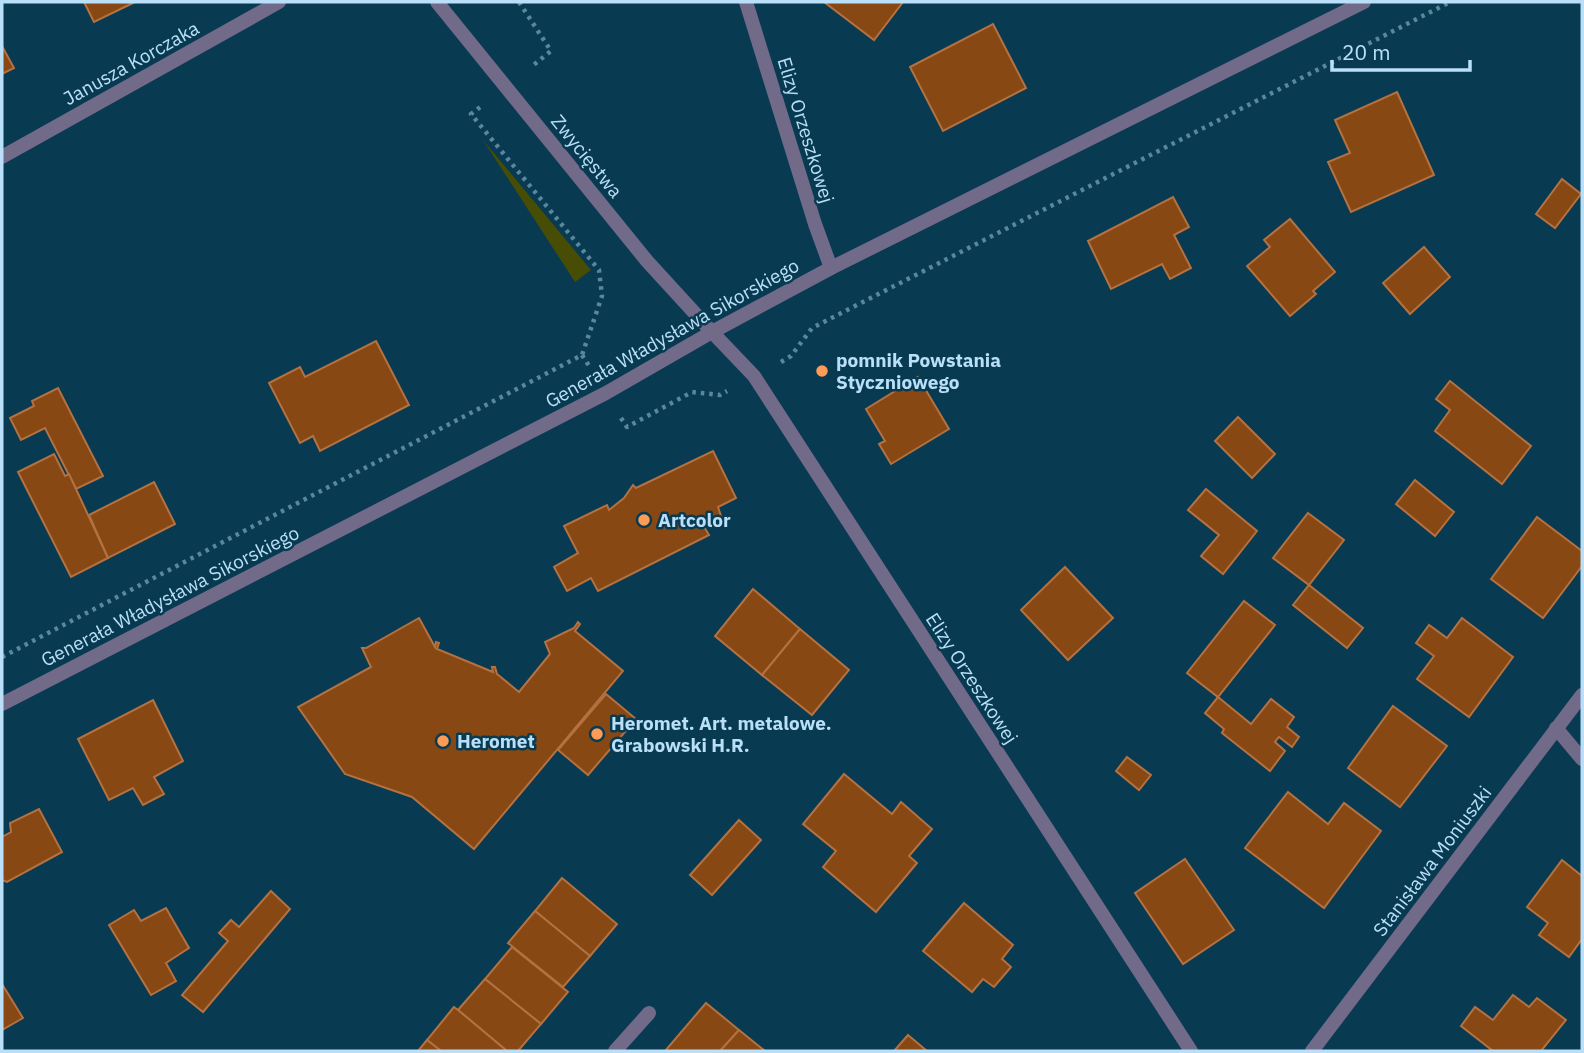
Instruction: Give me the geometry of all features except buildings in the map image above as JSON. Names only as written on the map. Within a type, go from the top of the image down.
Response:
[{"type":"street","name":"Janusza Korczaka","points":[[2,157],[279,2]]},
{"type":"street","name":"Zwycięstwa","points":[[437,2],[647,261],[712,332]]},
{"type":"street","name":"Elizy Orzeszkowej","points":[[746,2],[831,268]]},
{"type":"street","name":"Generała Władysława Sikorskiego","points":[[2,704],[606,393],[831,268],[1364,2]]},
{"type":"street","name":"Elizy Orzeszkowej","points":[[712,332],[754,376],[1191,1051]]},
{"type":"street","name":"Stanisława Moniuszki","points":[[1312,1051],[1582,695]]},
{"type":"street","points":[[1556,728],[1582,759]]},
{"type":"street","points":[[615,1051],[649,1013]]},
{"type":"path","points":[[519,2],[551,51]]},
{"type":"path","points":[[791,356],[812,328],[1450,2]]},
{"type":"path","points":[[2,657],[582,355],[602,296],[599,270],[471,114]]},
{"type":"path","points":[[627,427],[692,392],[719,395]]},
{"type":"green space","points":[[483,140],[591,270],[575,282]]},
{"type":"place","name":"pomnik Powstania Styczniowego","points":[[822,371]]},
{"type":"place","name":"Artcolor","points":[[644,520]]},
{"type":"place","name":"Heromet. Art. metalowe. Grabowski H.R.","points":[[597,734]]},
{"type":"place","name":"Heromet","points":[[443,741]]}]
